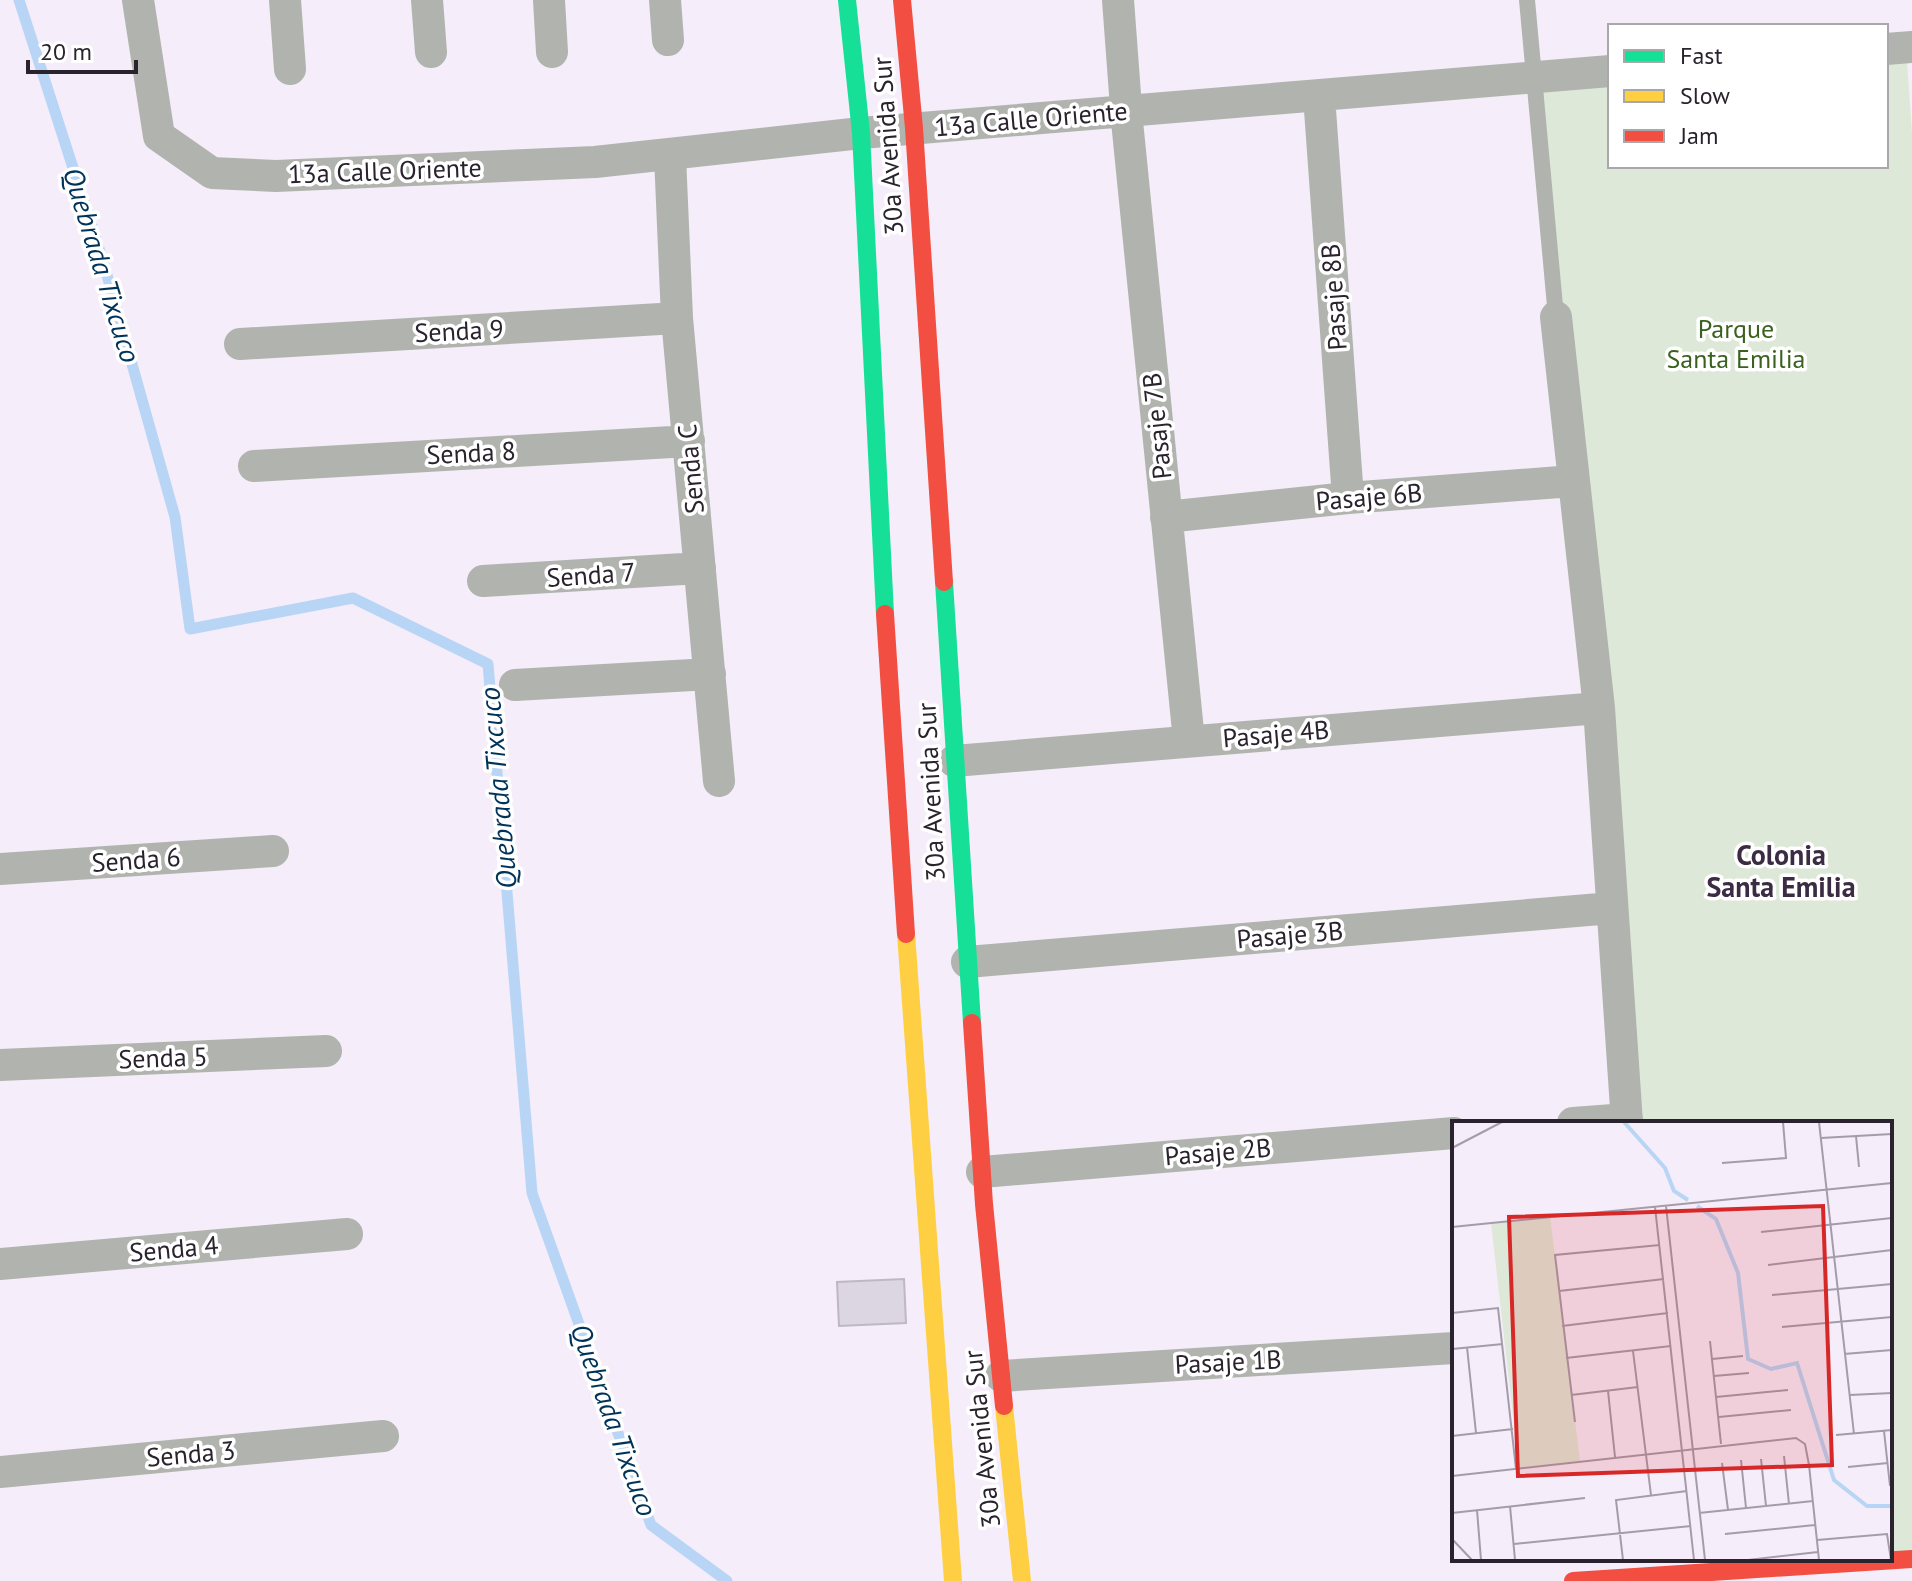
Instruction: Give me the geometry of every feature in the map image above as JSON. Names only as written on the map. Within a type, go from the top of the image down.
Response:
[{"type":"street","name":"13a Calle Oriente","points":[[138,0],[159,136],[212,173],[276,176],[670,156],[914,128],[1608,71]]},
{"type":"street","points":[[285,0],[290,69]]},
{"type":"street","points":[[427,0],[431,52]]},
{"type":"street","points":[[549,0],[552,52]]},
{"type":"street","points":[[665,0],[668,40]]},
{"type":"street","name":"30a Avenida Sur","points":[[847,0],[861,133],[894,792],[927,1110],[953,1581]]},
{"type":"street","name":"30a Avenida Sur","points":[[902,0],[914,128],[967,962],[970,1108],[982,1172],[1022,1581]]},
{"type":"street","name":"Pasaje 7B","points":[[1118,0],[1126,112],[1189,741]]},
{"type":"street","points":[[1888,49],[1912,47]]},
{"type":"street","name":"Pasaje 8B","points":[[1319,96],[1348,498]]},
{"type":"street","name":"Senda C","points":[[670,156],[677,318],[719,781]]},
{"type":"street","points":[[1556,317],[1599,708],[1627,1121]]},
{"type":"street","name":"Senda 9","points":[[240,344],[677,318]]},
{"type":"street","name":"Senda 8","points":[[254,466],[689,441]]},
{"type":"street","name":"Pasaje 6B","points":[[1166,517],[1348,498],[1573,481]]},
{"type":"street","name":"Senda 7","points":[[483,581],[700,568]]},
{"type":"street","points":[[515,685],[710,674]]},
{"type":"street","name":"Pasaje 4B","points":[[954,761],[1599,708]]},
{"type":"street","name":"Senda 6","points":[[0,869],[273,851]]},
{"type":"street","name":"Pasaje 3B","points":[[967,962],[1612,908]]},
{"type":"street","name":"Senda 5","points":[[0,1065],[326,1051]]},
{"type":"street","name":"Pasaje 2B","points":[[982,1172],[1452,1133]]},
{"type":"street","name":"Senda 4","points":[[0,1264],[347,1234]]},
{"type":"street","name":"Pasaje 1B","points":[[1001,1376],[1452,1348]]},
{"type":"street","name":"Senda 3","points":[[0,1472],[383,1436]]},
{"type":"street","points":[[1591,1581],[1820,1573],[1912,1559]]},
{"type":"lane","points":[[1527,0],[1556,317]]},
{"type":"green space","name":"Parque Santa Emilia","points":[[1906,47],[1912,133],[1912,1561],[1892,1559],[1892,1121],[1628,1121],[1534,77],[1608,71],[1608,168],[1888,168],[1888,49]]},
{"type":"building","points":[[904,1279],[906,1323],[839,1326],[837,1282]]},
{"type":"waterway","name":"Quebrada Tixcuco","points":[[19,0],[103,261],[175,517],[190,629],[353,598],[488,664],[532,1193],[651,1525],[727,1581]]},
{"type":"traffic: fast","points":[[847,0],[861,133],[885,614]]},
{"type":"traffic: fast","points":[[944,582],[972,1023]]},
{"type":"traffic: slow","points":[[906,934],[953,1581]]},
{"type":"traffic: slow","points":[[1004,1406],[1022,1581]]},
{"type":"traffic: jam","points":[[902,0],[914,128],[944,582]]},
{"type":"traffic: jam","points":[[885,614],[906,934]]},
{"type":"traffic: jam","points":[[972,1023],[984,1204],[1004,1406]]},
{"type":"traffic: jam","points":[[1892,1560],[1912,1559]]},
{"type":"traffic: jam","points":[[1573,1581],[1881,1561]]},
{"type":"district","name":"Colonia Santa Emilia","points":[[1781,871]]}]
